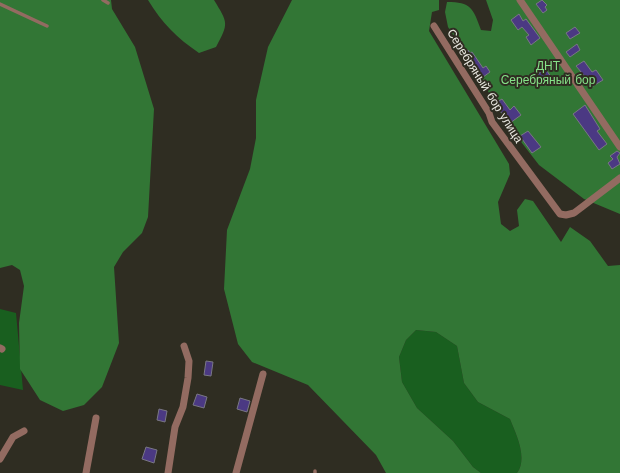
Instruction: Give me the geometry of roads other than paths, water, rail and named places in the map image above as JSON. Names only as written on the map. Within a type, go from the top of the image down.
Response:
[{"type":"street","points":[[520,0],[620,146]]},
{"type":"street","name":"Серебряный бор улица","points":[[434,26],[488,113],[492,122],[560,214],[566,215],[574,213],[620,178]]},
{"type":"street","points":[[168,473],[175,427],[183,407],[188,378],[189,361],[184,346]]},
{"type":"street","points":[[236,473],[263,374]]},
{"type":"street","points":[[86,473],[96,418]]},
{"type":"street","points":[[0,459],[13,437],[24,431]]},
{"type":"lane","points":[[102,0],[108,3]]},
{"type":"lane","points":[[0,4],[47,26]]},
{"type":"park label","name":"ДНТ Серебряный бор","points":[[548,73]]}]
